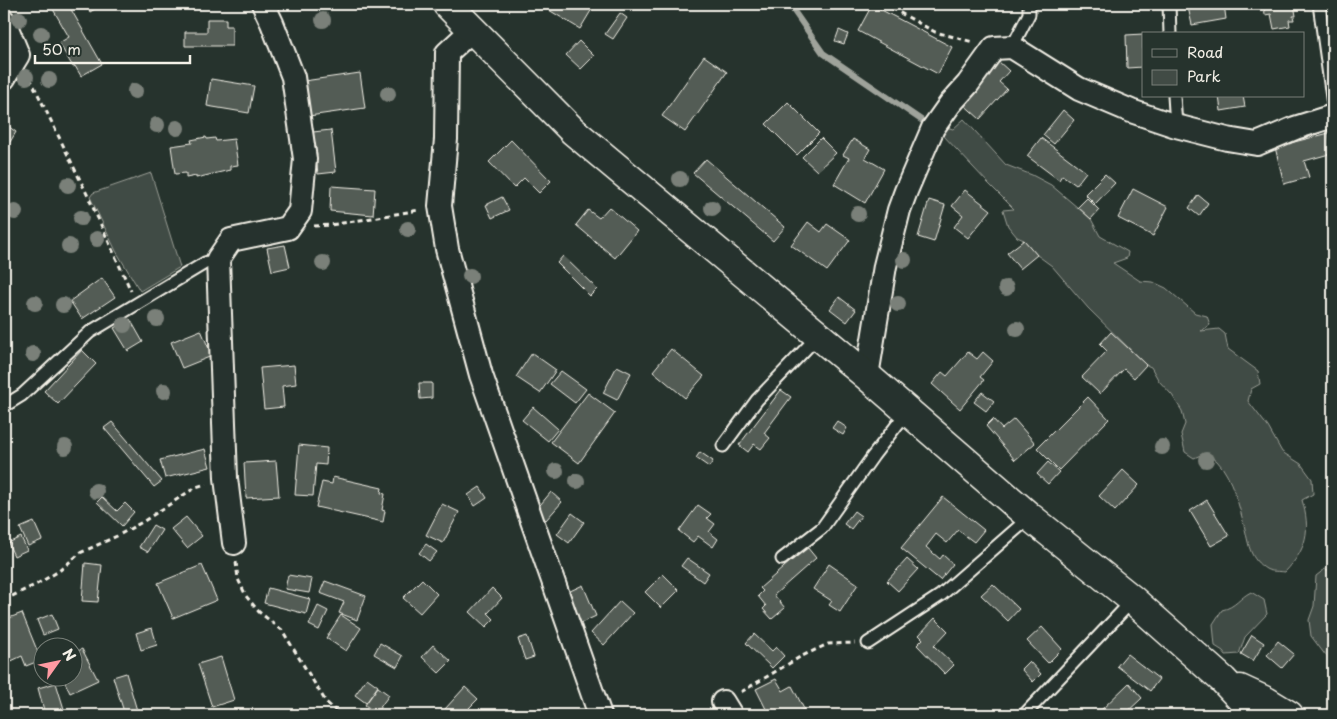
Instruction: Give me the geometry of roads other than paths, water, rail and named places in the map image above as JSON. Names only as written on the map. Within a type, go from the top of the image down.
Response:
[{"type":"main road","points":[[447,4],[573,131],[867,376],[1030,517],[1132,600],[1223,680],[1256,715]]},
{"type":"main road","points":[[1223,680],[1289,715]]},
{"type":"street","points":[[234,543],[226,478],[218,259],[231,240],[288,228],[300,211],[305,159],[294,76],[262,4]]},
{"type":"street","points":[[4,21],[18,55],[4,78]]},
{"type":"street","points":[[472,30],[447,53],[446,139],[440,206],[447,249],[480,375],[600,715]]},
{"type":"street","points":[[867,376],[885,266],[899,210],[906,191],[933,128],[950,104],[1003,47],[1079,89],[1176,126],[1227,139],[1257,144],[1296,128],[1333,116]]},
{"type":"lane","points":[[1003,47],[1029,14],[1029,4]]},
{"type":"lane","points":[[1169,4],[1170,32]]},
{"type":"lane","points":[[1319,4],[1333,105]]},
{"type":"lane","points":[[1174,98],[1176,126]]},
{"type":"lane","points":[[4,403],[9,403],[22,395],[90,332],[205,262],[218,259]]},
{"type":"lane","points":[[723,446],[757,400],[818,336]]},
{"type":"lane","points":[[782,559],[822,528],[873,456],[908,412]]},
{"type":"lane","points":[[868,643],[941,595],[1030,517]]},
{"type":"lane","points":[[1024,715],[1132,600]]},
{"type":"waterway","points":[[789,4],[823,53],[930,126]]}]
